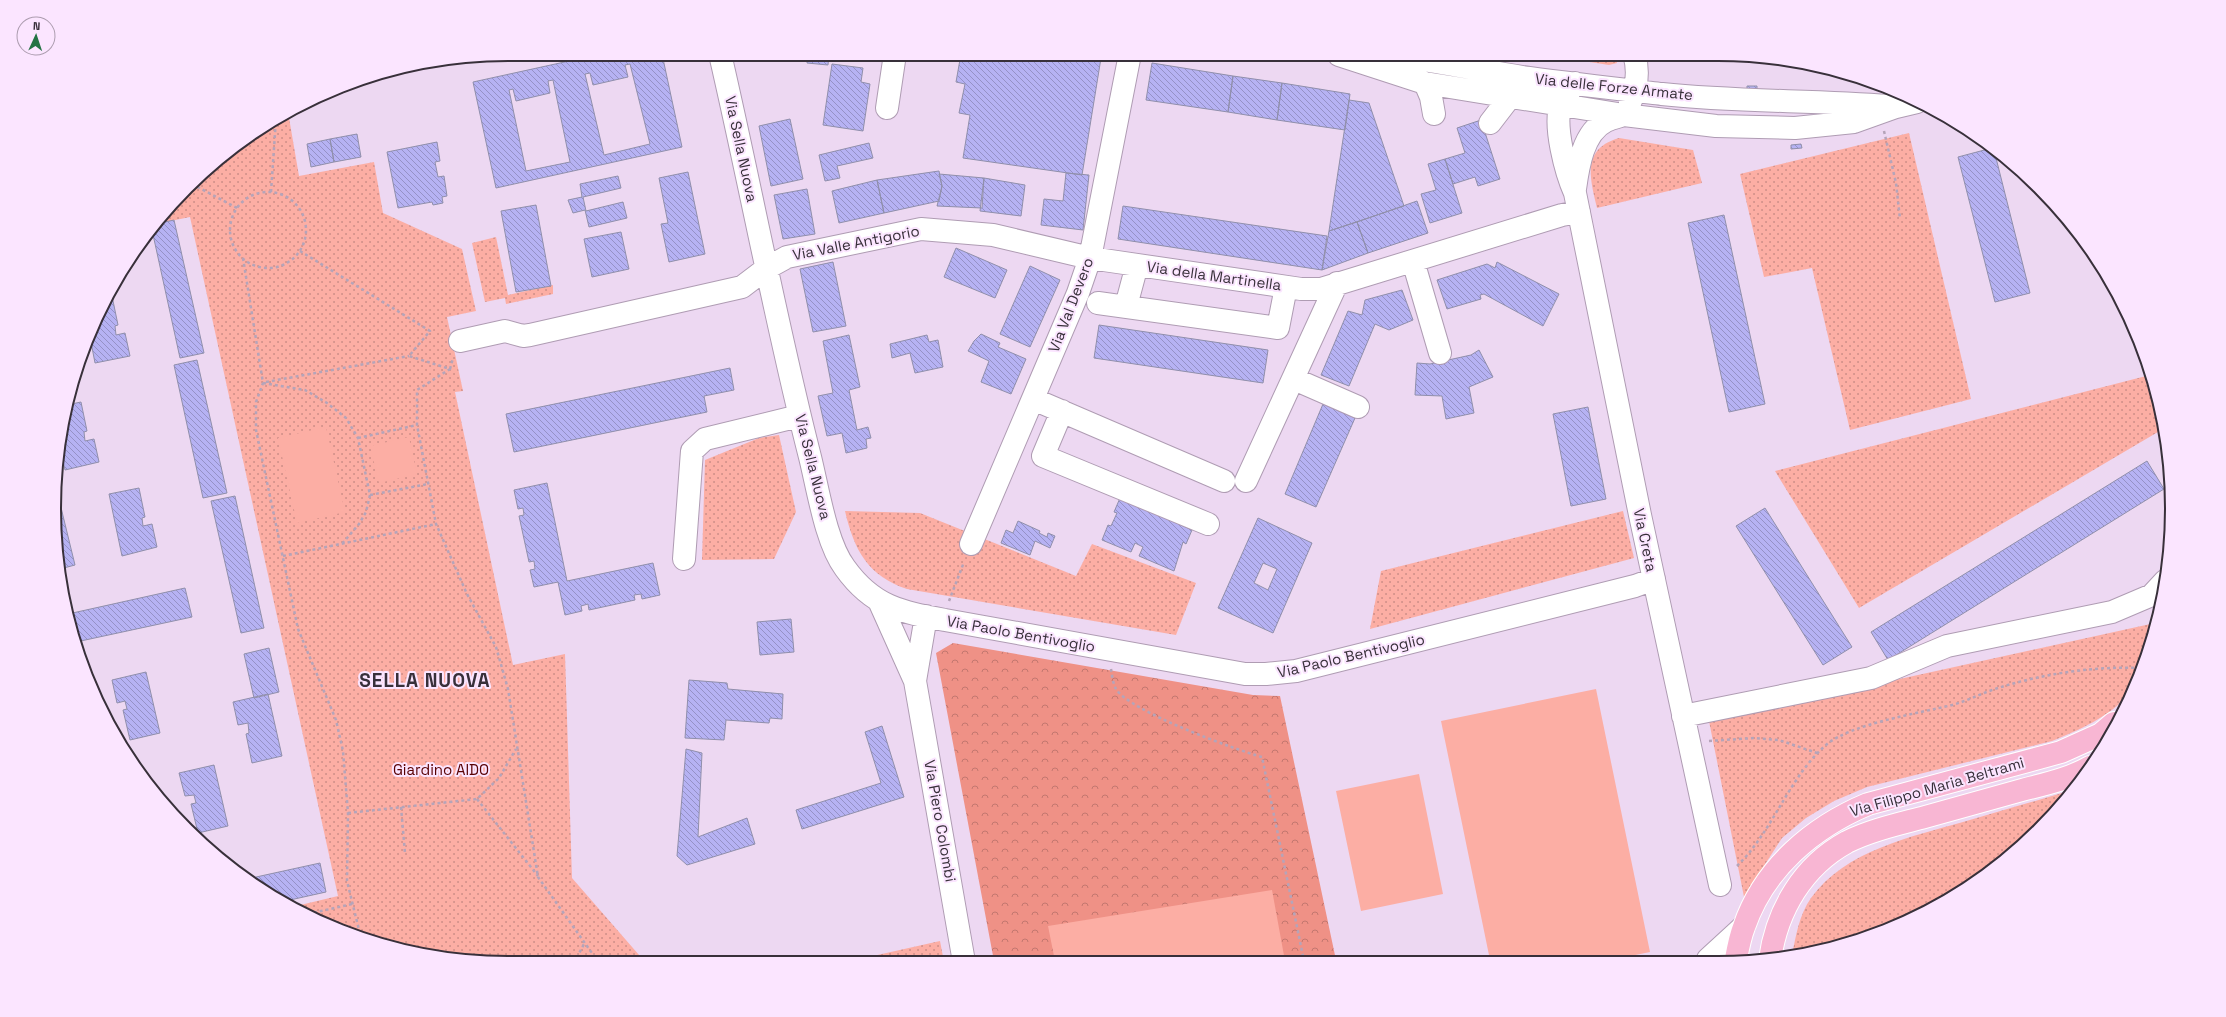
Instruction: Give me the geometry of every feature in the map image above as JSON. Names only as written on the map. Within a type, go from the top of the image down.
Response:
[{"type":"main road","name":"Via Filippo Maria Beltrami","points":[[1737,955],[1744,926],[1758,898],[1776,871],[1796,848],[1818,830],[1843,814],[1868,804],[2061,752],[2101,734],[2106,729]]},
{"type":"main road","name":"Via Filippo Maria Beltrami","points":[[1771,953],[1773,938],[1784,909],[1797,885],[1818,863],[1847,843],[1878,829],[2054,782],[2080,771]]},
{"type":"street","name":"Via Sella Nuova","points":[[722,61],[799,416],[833,545],[844,567],[861,587],[880,603],[899,610],[926,616]]},
{"type":"street","points":[[887,108],[894,61]]},
{"type":"street","name":"Via Val Devero","points":[[971,544],[1078,293],[1090,258],[1129,61]]},
{"type":"street","name":"Via delle Forze Armate","points":[[1357,61],[1425,84],[1624,115],[1716,126],[1796,128],[1854,122],[1905,103]]},
{"type":"street","name":"Via delle Forze Armate","points":[[1425,61],[1504,74],[1635,91],[1754,101],[1905,103]]},
{"type":"street","points":[[1624,115],[1635,91],[1636,61]]},
{"type":"street","points":[[1434,114],[1431,97],[1425,84],[1438,63]]},
{"type":"street","points":[[1490,123],[1510,97],[1504,74]]},
{"type":"street","points":[[1561,104],[1575,83]]},
{"type":"street","name":"Via Creta","points":[[1561,104],[1559,123],[1567,177],[1577,202],[1654,579],[1720,885]]},
{"type":"street","name":"Via Creta","points":[[1577,202],[1578,167],[1593,132],[1605,121],[1624,115]]},
{"type":"street","name":"Via della Martinella","points":[[1090,258],[1286,287],[1321,289],[1562,215],[1577,202]]},
{"type":"street","name":"Via Valle Antigorio","points":[[767,268],[787,257],[922,229],[993,235],[1090,258]]},
{"type":"street","points":[[1413,261],[1440,353]]},
{"type":"street","points":[[1126,306],[1137,264]]},
{"type":"street","points":[[460,341],[504,331],[523,336],[530,335],[742,287],[767,268]]},
{"type":"street","points":[[1246,481],[1337,283]]},
{"type":"street","name":"Via Val Devero","points":[[1098,303],[1278,328],[1286,287]]},
{"type":"street","points":[[1294,379],[1358,406]]},
{"type":"street","points":[[1033,399],[1224,481]]},
{"type":"street","points":[[1062,411],[1043,456],[1208,524]]},
{"type":"street","points":[[684,559],[692,450],[705,439],[799,416]]},
{"type":"street","name":"Via Paolo Bentivoglio","points":[[926,616],[1245,674],[1266,674],[1296,671],[1635,586],[1654,579]]},
{"type":"street","points":[[1683,716],[1871,678],[1947,646],[2112,612],[2152,595],[2157,589]]},
{"type":"street","name":"Via Piero Colombi","points":[[880,603],[915,681],[963,956]]},
{"type":"street","name":"Via Piero Colombi","points":[[915,681],[926,616]]},
{"type":"street","points":[[1711,956],[1744,926]]},
{"type":"path","points":[[271,192],[275,127]]},
{"type":"path","points":[[1884,131],[1896,183],[1900,219]]},
{"type":"path","points":[[197,187],[236,208]]},
{"type":"path","points":[[271,192],[284,195],[295,202],[302,213],[306,232],[300,251],[291,260],[280,266],[267,268],[254,266],[242,258],[234,248],[230,233],[231,220],[236,208],[246,199],[258,193],[271,192]]},
{"type":"path","points":[[300,251],[430,331],[409,356]]},
{"type":"path","points":[[242,258],[263,383],[256,402],[256,430],[298,629],[336,720],[343,751],[348,813],[347,881],[359,930]]},
{"type":"path","points":[[263,383],[409,356],[450,369],[417,390],[417,425],[436,524],[467,594],[496,647],[508,689],[516,748],[538,877]]},
{"type":"path","points":[[263,383],[305,390],[327,403],[346,418],[358,438],[370,495],[366,512],[359,524],[341,545]]},
{"type":"path","points":[[358,438],[417,425]]},
{"type":"path","points":[[370,495],[428,484]]},
{"type":"path","points":[[283,556],[436,524]]},
{"type":"path","points":[[949,601],[971,544]]},
{"type":"path","points":[[1110,666],[1116,690],[1129,702],[1198,735],[1262,757],[1303,956]]},
{"type":"path","points":[[1735,868],[1754,846],[1779,810],[1810,760],[1828,743],[1862,726],[1966,702],[1994,689],[2083,670],[2135,668]]},
{"type":"path","points":[[1689,741],[1713,742],[1754,738],[1778,740],[1817,753]]},
{"type":"path","points":[[348,813],[477,799],[499,778],[516,748]]},
{"type":"path","points":[[477,799],[538,877],[594,956]]},
{"type":"path","points":[[401,807],[405,854]]},
{"type":"path","points":[[316,912],[352,904]]},
{"type":"path","points":[[578,956],[585,942]]},
{"type":"green space","points":[[1583,61],[1616,61],[1617,63],[1609,65]]},
{"type":"green space","name":"Giardino AIDO","points":[[289,119],[299,176],[374,162],[383,213],[462,249],[476,311],[447,317],[463,391],[455,392],[513,665],[565,654],[572,878],[640,956],[508,956],[450,952],[393,941],[337,922],[301,905],[338,896],[190,217],[164,222],[213,172],[260,136]]},
{"type":"green space","points":[[1909,133],[1971,399],[1850,430],[1812,268],[1764,277],[1740,174]]},
{"type":"green space","points":[[1619,138],[1693,150],[1702,183],[1597,208],[1591,176],[1593,157],[1599,149],[1607,143]]},
{"type":"green space","points":[[496,237],[508,295],[553,285],[553,294],[506,304],[505,298],[485,302],[472,243]]},
{"type":"green space","points":[[2145,376],[2150,393],[2158,432],[1859,608],[1775,471]]},
{"type":"green space","points":[[326,427],[345,512],[297,523],[278,438]]},
{"type":"green space","points":[[779,435],[796,512],[774,559],[702,560],[705,460],[759,438]]},
{"type":"green space","points":[[409,437],[417,474],[379,483],[370,446]]},
{"type":"green space","points":[[845,511],[920,513],[1076,576],[1092,544],[1196,583],[1176,635],[907,589],[882,577],[865,560],[853,538]]},
{"type":"green space","points":[[1623,511],[1634,558],[1370,629],[1381,571]]},
{"type":"green space","points":[[2150,624],[2131,680],[2121,702],[2112,710],[2093,722],[2052,741],[1867,787],[1834,801],[1806,818],[1782,838],[1744,897],[1709,721]]},
{"type":"green space","points":[[953,643],[1253,695],[1280,696],[1335,956],[993,956],[936,653]]},
{"type":"green space","points":[[1596,689],[1650,952],[1630,956],[1489,956],[1441,721]]},
{"type":"green space","points":[[1419,774],[1443,894],[1361,911],[1336,791]]},
{"type":"green space","points":[[2064,792],[2034,825],[2013,845],[1966,881],[1941,896],[1889,922],[1833,941],[1793,949],[1801,918],[1811,898],[1825,882],[1842,868],[1861,857],[1901,840]]},
{"type":"green space","points":[[1272,890],[1284,956],[1054,956],[1048,926]]},
{"type":"green space","points":[[940,941],[943,956],[873,956]]},
{"type":"building","points":[[569,61],[664,61],[682,147],[496,188],[473,82]],"holes":[[[630,64],[650,144],[604,155],[585,74],[590,73],[593,85],[628,77],[625,65]],[[553,80],[570,162],[526,171],[509,90],[513,89],[516,101],[550,93],[548,81]]]},
{"type":"building","points":[[807,61],[828,61],[828,65],[807,63]]},
{"type":"building","points":[[960,61],[1101,61],[1082,175],[963,158],[970,115],[959,113],[965,84],[956,82]]},
{"type":"building","points":[[1152,63],[1233,76],[1228,112],[1146,100]]},
{"type":"building","points":[[832,64],[863,68],[861,82],[870,84],[863,131],[823,125]]},
{"type":"building","points":[[1233,76],[1282,83],[1277,120],[1228,112]]},
{"type":"building","points":[[1282,83],[1350,94],[1345,130],[1277,120]]},
{"type":"building","points":[[1747,86],[1757,86],[1757,90],[1747,90]]},
{"type":"building","points":[[1349,100],[1369,103],[1404,206],[1329,231]]},
{"type":"building","points":[[790,119],[803,179],[771,186],[759,126]]},
{"type":"building","points":[[1481,120],[1500,179],[1478,186],[1475,177],[1453,184],[1445,159],[1465,153],[1457,128]]},
{"type":"building","points":[[357,134],[361,157],[334,162],[330,139]]},
{"type":"building","points":[[330,139],[334,162],[311,167],[307,144]]},
{"type":"building","points":[[437,142],[440,161],[435,162],[438,177],[444,176],[447,196],[442,197],[443,203],[433,205],[432,202],[398,208],[387,152]]},
{"type":"building","points":[[869,143],[873,158],[837,166],[840,178],[825,181],[819,155]]},
{"type":"building","points":[[1801,144],[1802,148],[1791,149],[1791,145]]},
{"type":"building","points":[[1985,150],[1996,158],[2030,293],[1995,302],[1958,157]]},
{"type":"building","points":[[1445,159],[1462,213],[1430,223],[1421,194],[1436,190],[1428,164]]},
{"type":"building","points":[[939,171],[942,186],[939,201],[884,213],[877,180]]},
{"type":"building","points":[[688,172],[705,254],[669,262],[661,224],[668,223],[659,178]]},
{"type":"building","points":[[1066,173],[1089,175],[1083,230],[1041,225],[1044,199],[1063,201]]},
{"type":"building","points":[[939,174],[984,178],[982,208],[937,206],[942,186]]},
{"type":"building","points":[[618,176],[621,188],[583,197],[586,211],[623,202],[627,218],[589,227],[585,210],[573,213],[568,200],[582,197],[580,184]]},
{"type":"building","points":[[984,178],[1025,185],[1021,216],[980,211]]},
{"type":"building","points":[[877,180],[884,213],[839,223],[832,191]]},
{"type":"building","points":[[807,189],[815,234],[783,239],[774,195]]},
{"type":"building","points":[[1417,201],[1428,233],[1368,253],[1357,222]]},
{"type":"building","points":[[536,205],[551,286],[516,292],[501,211]]},
{"type":"building","points":[[1123,206],[1327,236],[1322,270],[1118,239]]},
{"type":"building","points":[[1724,215],[1765,404],[1729,412],[1688,223]]},
{"type":"building","points":[[174,220],[204,353],[180,358],[153,236],[164,222]]},
{"type":"building","points":[[1357,222],[1368,253],[1322,270],[1329,231]]},
{"type":"building","points":[[621,232],[629,269],[592,277],[584,239]]},
{"type":"building","points":[[956,248],[1007,270],[995,298],[944,277]]},
{"type":"building","points":[[833,262],[846,326],[813,332],[800,269]]},
{"type":"building","points":[[1497,262],[1559,294],[1543,326],[1484,294],[1480,295],[1481,299],[1447,309],[1437,280],[1487,264],[1495,268]]},
{"type":"building","points":[[1030,266],[1060,280],[1030,347],[1000,334]]},
{"type":"building","points":[[1402,290],[1413,320],[1389,330],[1375,324],[1349,386],[1321,375],[1348,311],[1362,315],[1365,300]]},
{"type":"building","points":[[113,300],[118,325],[115,326],[116,335],[125,333],[130,356],[95,363],[92,346]]},
{"type":"building","points":[[1099,325],[1268,350],[1263,383],[1094,358]]},
{"type":"building","points":[[981,334],[1000,343],[998,347],[1026,359],[1011,394],[981,382],[989,361],[968,351],[974,341]]},
{"type":"building","points":[[849,335],[860,387],[849,390],[857,430],[868,427],[871,438],[866,439],[867,448],[846,453],[842,433],[827,436],[818,396],[833,393],[823,341]]},
{"type":"building","points":[[927,335],[929,342],[938,340],[943,367],[915,373],[910,353],[892,358],[890,344]]},
{"type":"building","points":[[1479,350],[1493,377],[1469,387],[1474,413],[1446,419],[1442,396],[1415,395],[1417,363],[1430,364],[1471,355]]},
{"type":"building","points":[[197,360],[227,493],[203,498],[174,365]]},
{"type":"building","points":[[730,368],[734,390],[704,396],[707,412],[514,452],[506,414]]},
{"type":"building","points":[[81,402],[87,431],[84,432],[85,441],[94,439],[99,462],[65,470],[64,464],[65,450],[74,404]]},
{"type":"building","points":[[1323,404],[1355,418],[1316,507],[1285,494]]},
{"type":"building","points":[[1588,407],[1606,499],[1571,506],[1553,414]]},
{"type":"building","points":[[2147,461],[2164,489],[1888,660],[1871,632]]},
{"type":"building","points":[[547,483],[567,581],[653,563],[660,595],[642,599],[641,594],[634,595],[635,600],[589,610],[588,604],[581,606],[582,611],[565,615],[558,582],[534,587],[530,570],[535,569],[534,561],[529,562],[519,516],[524,515],[523,508],[518,509],[514,490]]},
{"type":"building","points":[[139,488],[145,517],[142,518],[143,526],[152,524],[157,547],[122,556],[109,494]]},
{"type":"building","points":[[235,496],[264,628],[241,633],[211,501]]},
{"type":"building","points":[[1120,498],[1192,530],[1186,544],[1183,542],[1174,571],[1139,556],[1143,547],[1135,543],[1131,552],[1102,540],[1108,525],[1111,526],[1117,513],[1114,512]]},
{"type":"building","points":[[61,508],[75,565],[65,568]]},
{"type":"building","points":[[1765,508],[1852,647],[1823,665],[1736,526]]},
{"type":"building","points":[[1258,518],[1312,543],[1273,633],[1218,608]],"holes":[[[1263,563],[1277,569],[1268,590],[1254,583]]]},
{"type":"building","points":[[1018,521],[1040,531],[1039,533],[1047,537],[1048,533],[1055,536],[1050,548],[1035,541],[1030,555],[1001,543],[1006,530],[1013,533]]},
{"type":"building","points":[[185,588],[192,617],[81,641],[74,613]]},
{"type":"building","points":[[791,619],[794,652],[760,655],[757,622]]},
{"type":"building","points":[[269,648],[279,692],[254,698],[244,654]]},
{"type":"building","points":[[146,672],[160,733],[130,740],[123,710],[127,709],[125,701],[117,703],[112,680]]},
{"type":"building","points":[[689,680],[727,683],[728,689],[783,694],[782,719],[770,718],[769,723],[726,720],[724,740],[685,738]]},
{"type":"building","points":[[268,694],[282,756],[252,763],[246,734],[249,733],[248,723],[238,725],[233,702]]},
{"type":"building","points":[[882,726],[904,797],[802,829],[796,810],[881,783],[865,732]]},
{"type":"building","points":[[686,749],[702,753],[698,837],[747,818],[755,844],[687,865],[677,856]]},
{"type":"building","points":[[214,765],[228,826],[200,833],[197,830],[191,804],[196,803],[194,795],[185,796],[179,773]]},
{"type":"building","points":[[320,863],[326,892],[292,900],[255,877]]},
{"type":"district","name":"SELLA NUOVA","points":[[425,680]]}]
